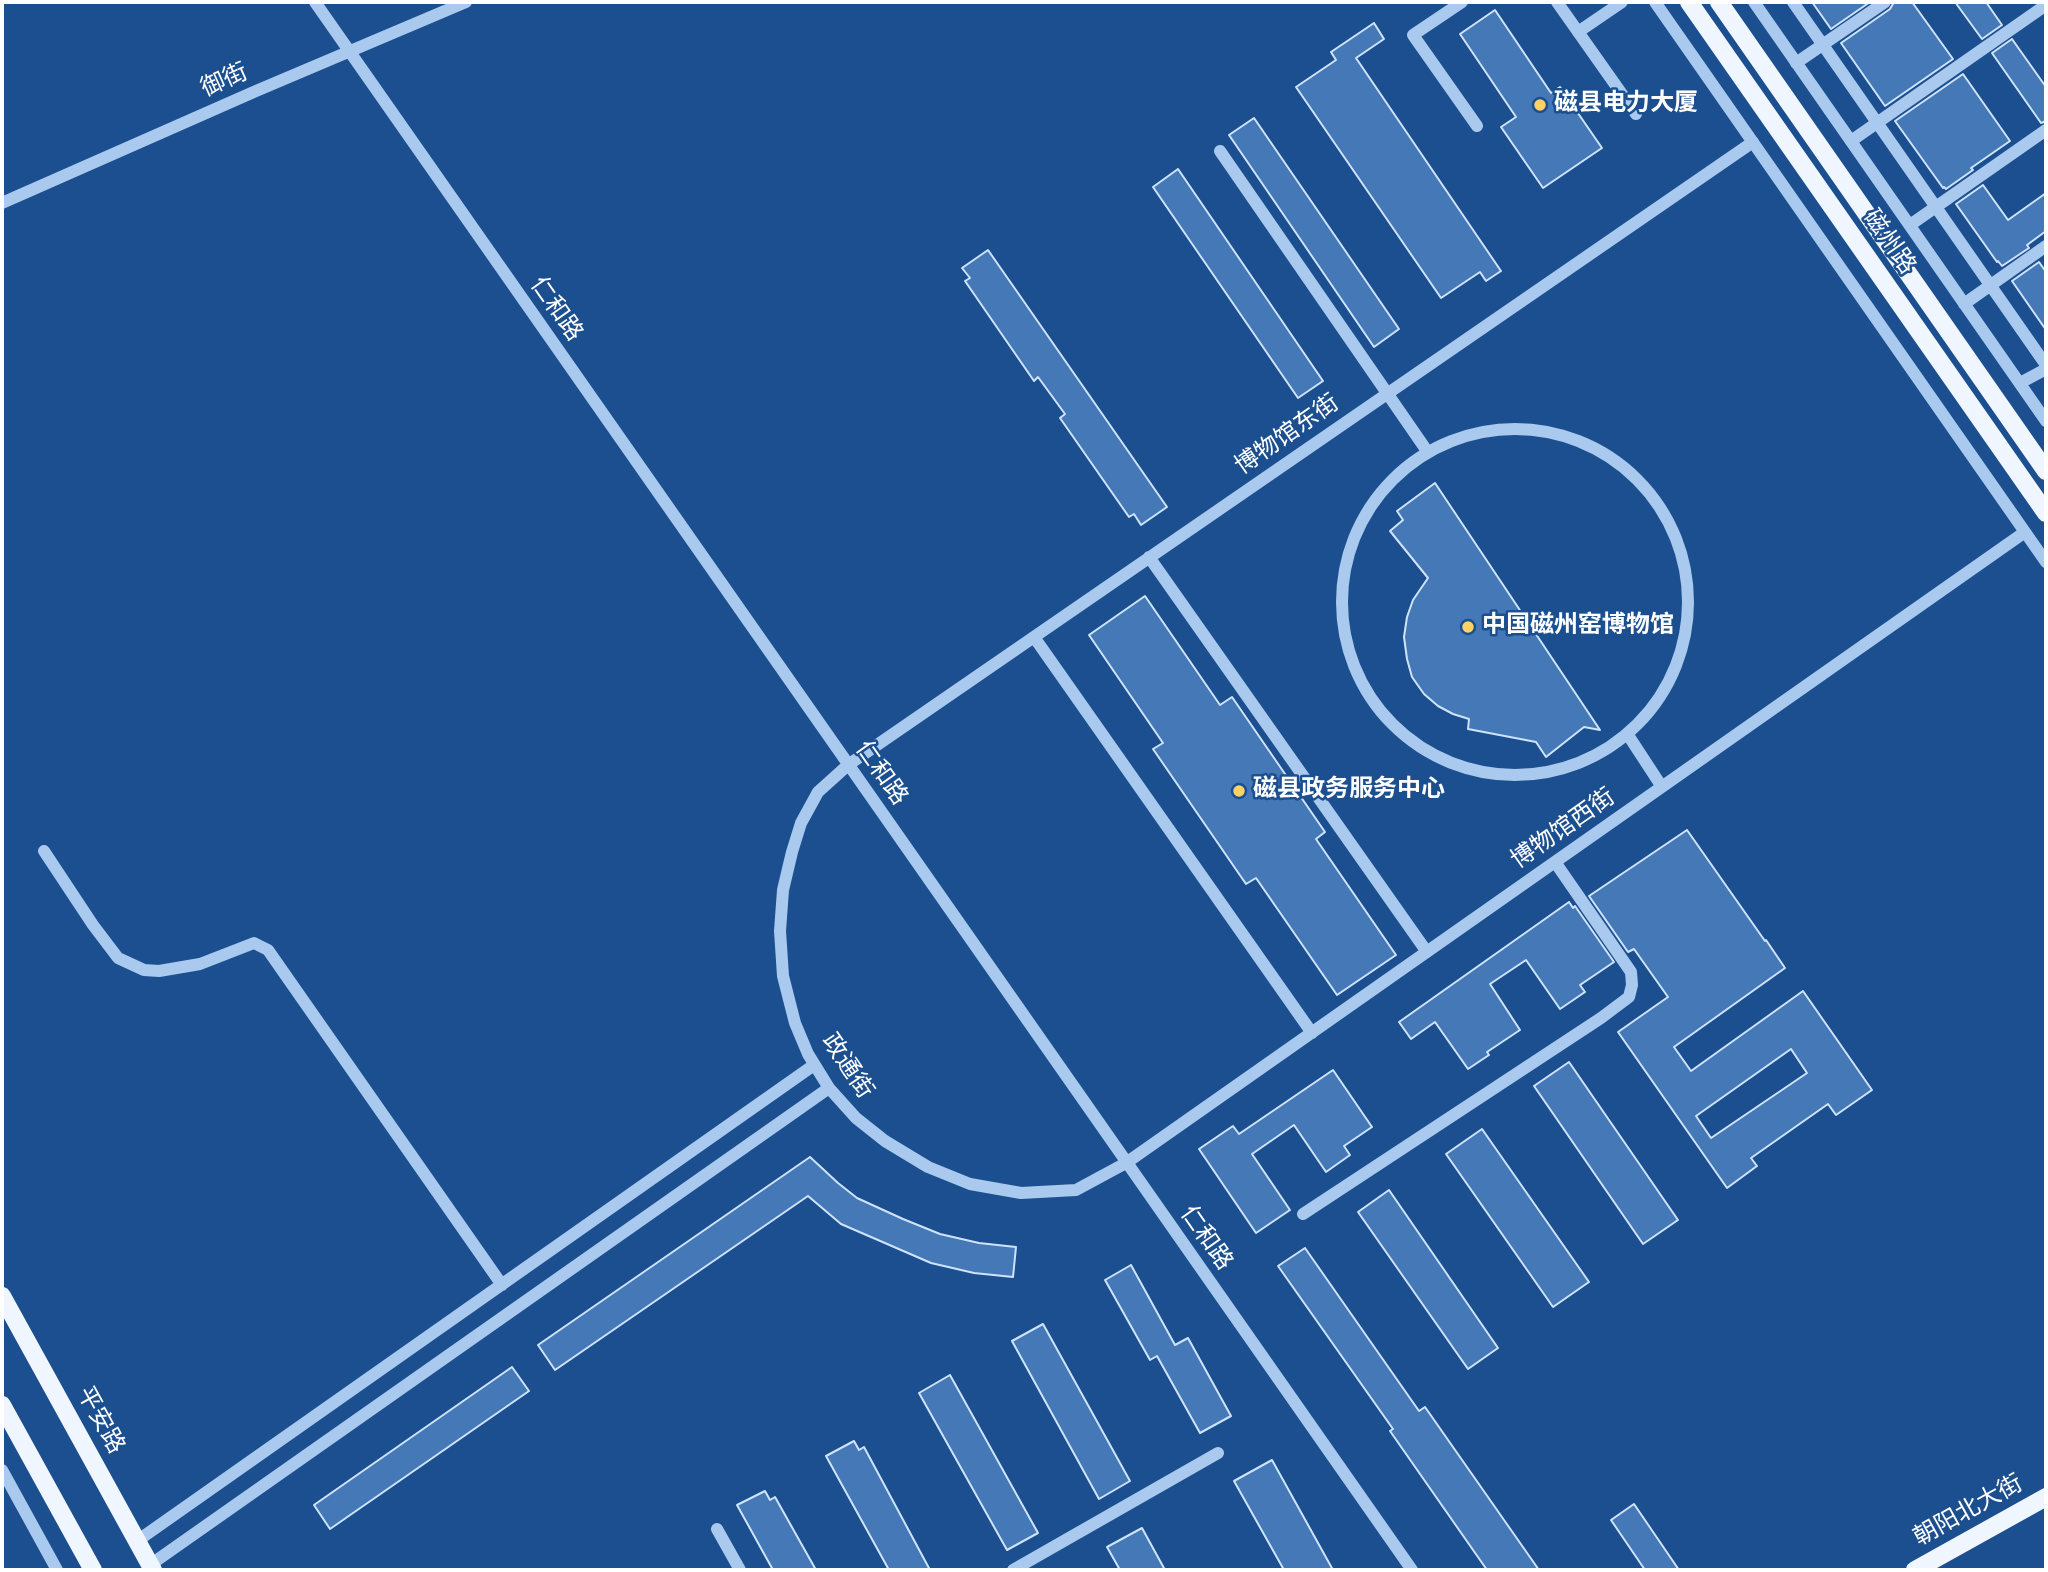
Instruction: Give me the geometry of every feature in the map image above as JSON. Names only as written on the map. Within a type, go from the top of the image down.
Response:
[{"type":"main road","name":"磁州路","points":[[1689,2],[2046,513]]},
{"type":"main road","points":[[1719,2],[2046,471]]},
{"type":"main road","name":"平安路","points":[[2,1296],[151,1568]]},
{"type":"main road","points":[[2,1405],[93,1570]]},
{"type":"main road","name":"朝阳北大街","points":[[1915,1570],[2046,1497]]},
{"type":"street","name":"仁和路","points":[[315,2],[1412,1570]]},
{"type":"street","name":"御街","points":[[2,203],[466,2]]},
{"type":"street","points":[[1462,2],[1413,34],[1477,126]]},
{"type":"street","points":[[1557,2],[1636,114]]},
{"type":"street","points":[[1578,32],[1622,2]]},
{"type":"street","points":[[1655,2],[2046,562]]},
{"type":"street","points":[[1754,2],[2046,421]]},
{"type":"street","points":[[1793,2],[2046,367],[2020,383]]},
{"type":"street","points":[[1796,64],[1885,2]]},
{"type":"street","points":[[1851,141],[2046,5]]},
{"type":"street","points":[[1910,225],[2046,130]]},
{"type":"street","name":"博物馆东街","points":[[848,765],[1753,142]]},
{"type":"street","points":[[1220,151],[1427,451]]},
{"type":"street","points":[[1964,303],[2046,246]]},
{"type":"street","points":[[1502,428],[1542,430],[1580,440],[1615,459],[1645,486],[1668,518],[1683,555],[1689,594],[1686,634],[1674,672],[1655,706],[1628,735],[1611,748],[1552,772],[1509,776],[1467,769],[1438,757],[1410,740],[1380,710],[1358,674],[1345,633],[1342,612],[1344,570],[1357,529],[1373,502],[1393,477],[1427,451],[1463,435],[1502,428]]},
{"type":"street","name":"博物馆西街","points":[[1126,1163],[2025,532]]},
{"type":"street","points":[[1149,557],[1427,952]]},
{"type":"street","points":[[1034,637],[1312,1033]]},
{"type":"street","points":[[1628,735],[1662,787]]},
{"type":"street","name":"政通街","points":[[848,765],[818,792],[800,823],[783,890],[780,931],[783,976],[795,1023],[807,1054],[829,1088],[856,1118],[885,1141],[928,1167],[970,1184],[1021,1193],[1076,1190],[1126,1163]]},
{"type":"street","points":[[44,851],[118,958],[144,970],[159,971],[200,964],[254,943],[268,950],[502,1284]]},
{"type":"street","points":[[1303,1214],[1629,997],[1631,972],[1555,862]]},
{"type":"street","points":[[137,1541],[814,1065]]},
{"type":"street","points":[[151,1568],[829,1088]]},
{"type":"street","points":[[1013,1570],[1218,1453]]},
{"type":"street","points":[[2,1470],[57,1570]]},
{"type":"street","points":[[717,1529],[740,1570]]},
{"type":"building","points":[[1812,2],[1870,2],[1831,29]]},
{"type":"building","points":[[1894,2],[1912,2],[1953,59],[1885,106],[1841,43],[1890,9]]},
{"type":"building","points":[[1955,2],[1986,2],[2002,25],[1982,39]]},
{"type":"building","name":"磁县电力大厦","points":[[1495,10],[1551,93],[1560,87],[1602,148],[1543,188],[1501,127],[1516,117],[1460,34]]},
{"type":"building","points":[[1374,23],[1384,39],[1356,58],[1501,271],[1486,281],[1480,272],[1441,298],[1296,87],[1336,60],[1331,52]]},
{"type":"building","points":[[2012,39],[2046,87],[2046,121],[2041,123],[1992,53]]},
{"type":"building","points":[[1963,74],[2010,141],[1946,189],[1895,121]]},
{"type":"building","points":[[1254,118],[1399,329],[1374,347],[1229,135]]},
{"type":"building","points":[[1178,169],[1323,381],[1298,398],[1153,187]]},
{"type":"building","points":[[1983,185],[2008,220],[2046,193],[2046,231],[2027,245],[2029,248],[2002,266],[1956,204]]},
{"type":"building","points":[[988,250],[1167,507],[1141,525],[1134,514],[1129,517],[1060,418],[1065,414],[1038,377],[1034,381],[965,281],[970,278],[962,268]]},
{"type":"building","points":[[2039,262],[2046,272],[2046,330],[2012,281]]},
{"type":"building","name":"中国磁州窑博物馆","points":[[1435,483],[1600,730],[1584,727],[1546,757],[1536,742],[1468,729],[1469,719],[1438,706],[1424,694],[1412,677],[1404,637],[1407,617],[1413,600],[1428,578],[1390,531],[1403,520],[1397,511]]},
{"type":"building","name":"磁县政务服务中心","points":[[1145,596],[1220,705],[1232,697],[1325,832],[1316,839],[1396,955],[1337,995],[1256,878],[1246,884],[1153,749],[1163,743],[1089,635]]},
{"type":"building","points":[[1687,830],[1785,968],[1674,1047],[1691,1071],[1803,991],[1872,1090],[1836,1115],[1828,1104],[1751,1158],[1757,1166],[1727,1188],[1618,1032],[1668,997],[1634,949],[1628,952],[1589,896]],"holes":[[[1791,1049],[1807,1073],[1711,1138],[1696,1116]]]},
{"type":"building","points":[[1569,902],[1573,908],[1575,906],[1614,962],[1580,985],[1585,992],[1560,1009],[1526,960],[1490,984],[1520,1030],[1487,1052],[1489,1055],[1468,1069],[1435,1022],[1411,1039],[1399,1022]]},
{"type":"building","points":[[1569,1062],[1678,1220],[1643,1244],[1534,1086]]},
{"type":"building","points":[[1333,1070],[1372,1127],[1344,1146],[1350,1155],[1326,1172],[1294,1125],[1252,1154],[1290,1210],[1256,1233],[1199,1149],[1233,1126],[1239,1134]]},
{"type":"building","points":[[1482,1129],[1589,1282],[1553,1307],[1446,1154]]},
{"type":"building","points":[[810,1157],[857,1198],[903,1219],[940,1234],[979,1243],[1016,1247],[1013,1277],[974,1273],[931,1263],[841,1224],[808,1196],[555,1370],[538,1345]]},
{"type":"building","points":[[1389,1190],[1498,1348],[1468,1369],[1358,1212]]},
{"type":"building","points":[[1305,1248],[1419,1411],[1425,1407],[1539,1570],[1487,1570],[1390,1431],[1393,1429],[1278,1266]]},
{"type":"building","points":[[1131,1265],[1175,1345],[1188,1338],[1231,1416],[1200,1433],[1157,1356],[1150,1360],[1105,1280]]},
{"type":"building","points":[[1043,1324],[1130,1481],[1099,1499],[1012,1341]]},
{"type":"building","points":[[512,1367],[529,1391],[330,1529],[314,1505]]},
{"type":"building","points":[[950,1375],[1038,1533],[1007,1550],[919,1393]]},
{"type":"building","points":[[854,1441],[859,1450],[864,1447],[930,1570],[889,1570],[826,1456]]},
{"type":"building","points":[[1272,1460],[1333,1570],[1284,1570],[1234,1481]]},
{"type":"building","points":[[765,1491],[770,1500],[775,1497],[816,1570],[773,1570],[737,1505]]},
{"type":"building","points":[[1634,1504],[1679,1570],[1645,1570],[1611,1520]]},
{"type":"building","points":[[1142,1528],[1165,1570],[1120,1570],[1107,1547]]},
{"type":"place","name":"磁县电力大厦","points":[[1540,105]]},
{"type":"place","name":"中国磁州窑博物馆","points":[[1468,627]]},
{"type":"place","name":"磁县政务服务中心","points":[[1239,791]]}]
